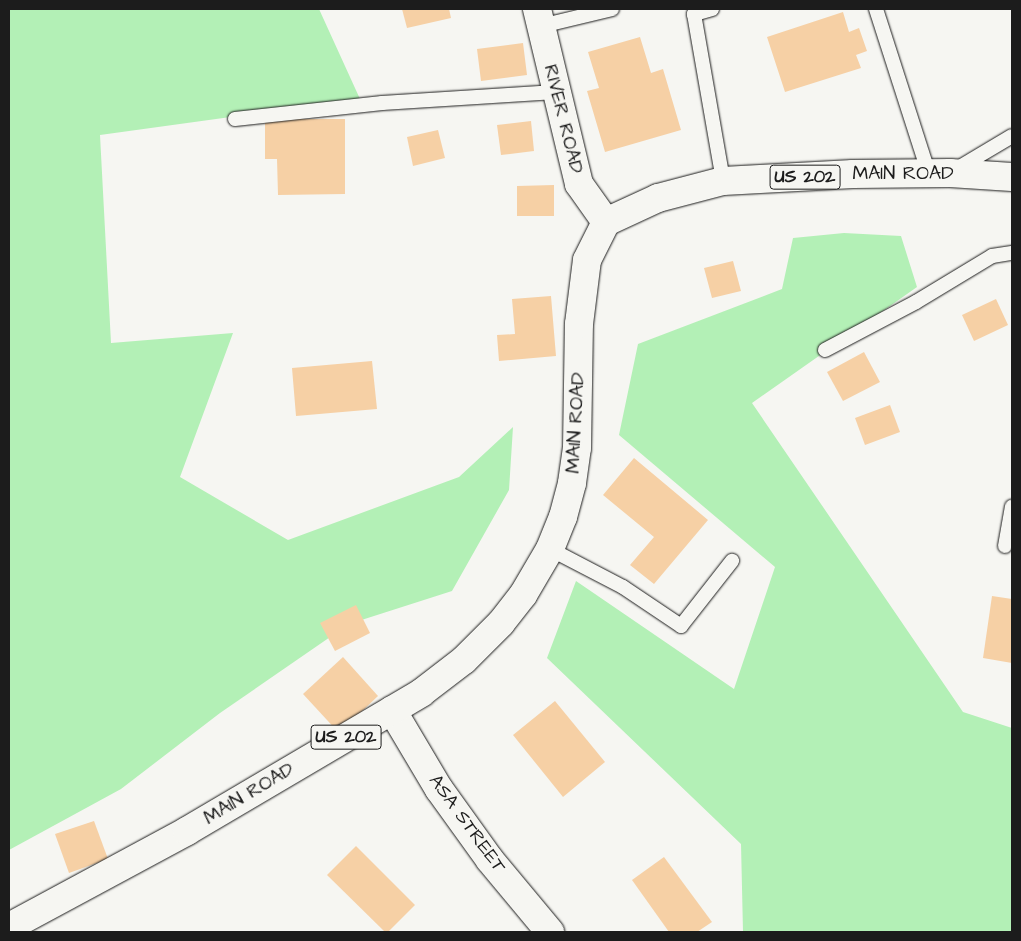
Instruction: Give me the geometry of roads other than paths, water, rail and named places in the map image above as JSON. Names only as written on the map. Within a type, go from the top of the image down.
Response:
[{"type":"main road","name":"RIVER ROAD","points":[[539,17],[579,184],[606,222]]},
{"type":"main road","name":"MAIN ROAD","points":[[9,927],[187,831],[421,693],[464,660],[495,629],[523,595],[550,549],[566,508],[578,448],[579,324],[587,260],[606,222],[658,198],[723,182],[853,174],[940,174],[1012,177]]},
{"type":"main road","name":"ASA STREET","points":[[392,710],[439,789],[490,860],[550,932]]},
{"type":"lane","points":[[539,17],[612,9]]},
{"type":"lane","points":[[712,9],[693,11],[723,182]]},
{"type":"lane","points":[[876,9],[940,174],[1012,136]]},
{"type":"lane","points":[[235,119],[382,103],[556,92]]},
{"type":"lane","points":[[825,350],[916,302],[992,256],[1012,253]]},
{"type":"lane","points":[[1005,546],[1012,508]]},
{"type":"lane","points":[[550,549],[623,587],[681,626],[732,561]]}]
